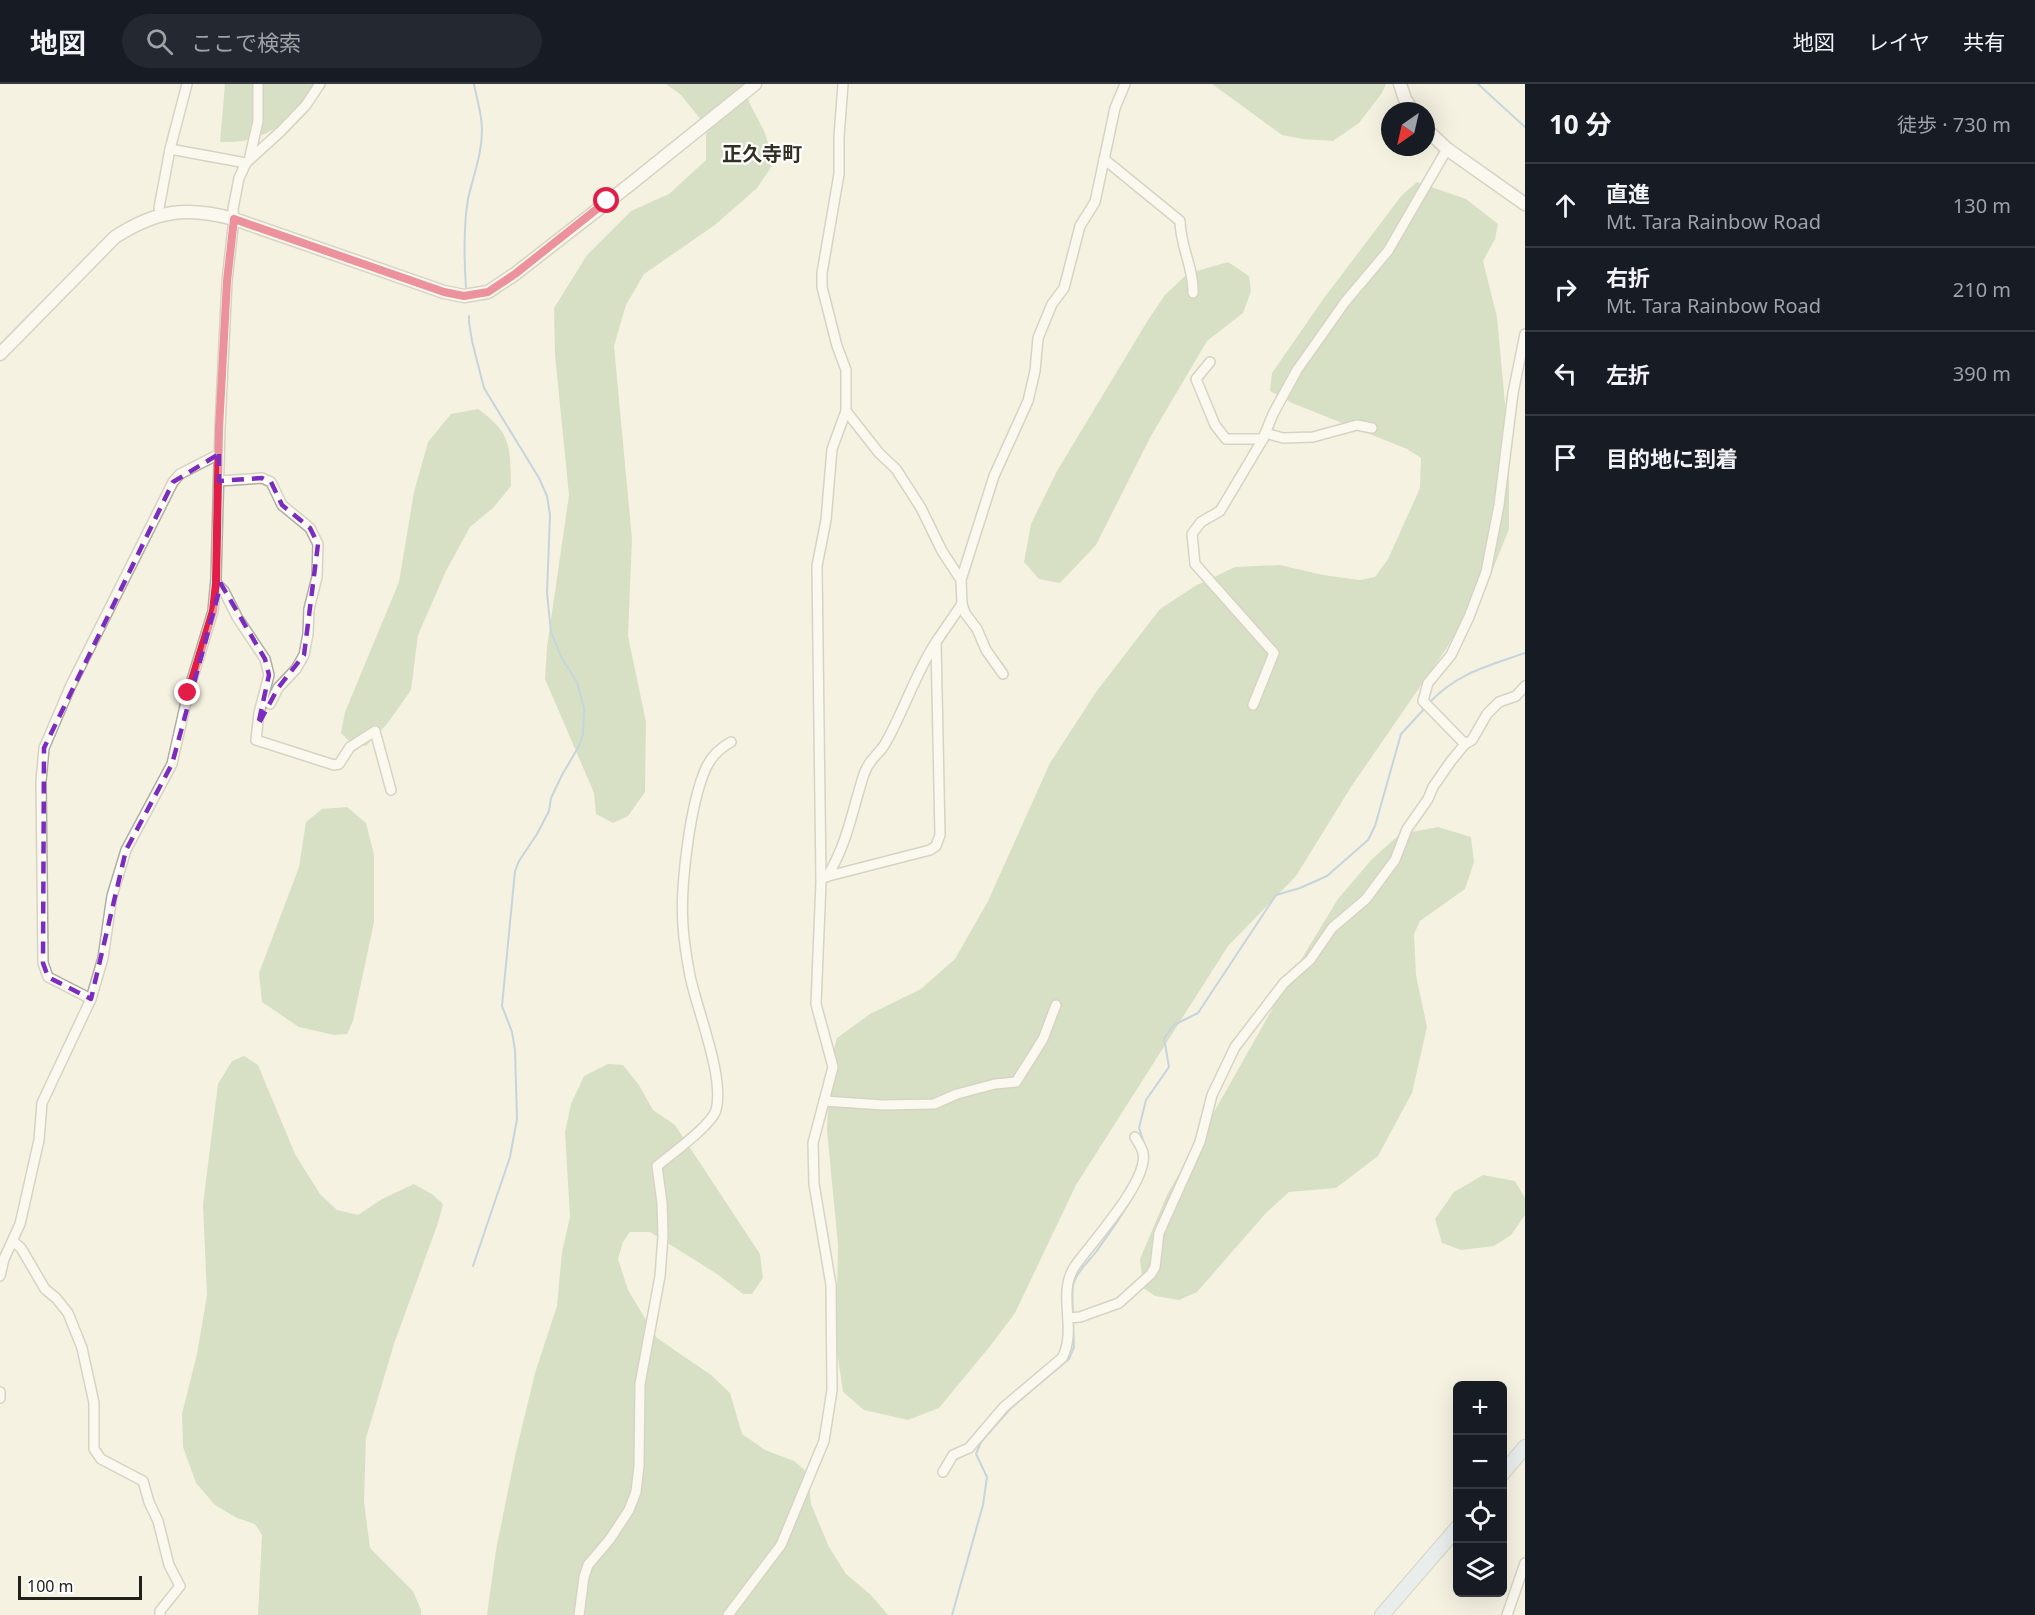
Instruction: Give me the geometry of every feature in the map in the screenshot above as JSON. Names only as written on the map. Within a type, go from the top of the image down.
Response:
[{"type":"main road","points":[[1507,1469],[1525,1447]]},
{"type":"main road","points":[[1382,1615],[1453,1533]]},
{"type":"street","points":[[159,208],[170,149],[188,84]]},
{"type":"street","points":[[0,1276],[4,1259],[14,1242],[20,1224],[39,1140],[42,1103],[91,999],[103,958],[112,896],[126,850],[172,764],[188,693],[213,611],[216,583],[227,281],[234,219],[233,209],[239,178],[247,161],[258,121],[258,84]]},
{"type":"street","points":[[247,161],[306,105],[320,88],[320,84]]},
{"type":"street","points":[[0,354],[115,237],[136,224],[174,212],[212,213],[234,219],[444,292],[464,296],[488,292],[515,274],[755,84]]},
{"type":"street","points":[[728,1615],[781,1545],[824,1441],[832,1390],[831,1285],[814,1184],[813,1143],[833,1067],[816,1004],[824,877],[817,566],[826,520],[832,449],[846,411],[846,370],[837,346],[822,287],[822,273],[839,174],[843,84]]},
{"type":"street","points":[[1003,674],[986,650],[962,604],[961,580],[994,476],[1028,401],[1035,371],[1038,338],[1052,304],[1064,288],[1080,226],[1095,202],[1115,108],[1125,84]]},
{"type":"street","points":[[1400,84],[1407,102]]},
{"type":"street","points":[[1435,138],[1447,149],[1525,204]]},
{"type":"street","points":[[170,149],[247,161]]},
{"type":"street","points":[[1253,705],[1274,653],[1195,564],[1192,534],[1202,522],[1220,511],[1264,436],[1297,370],[1345,302],[1388,251],[1447,149]]},
{"type":"street","points":[[1104,159],[1180,221],[1180,235],[1193,278],[1193,294]]},
{"type":"street","points":[[1465,744],[1423,701],[1428,683],[1456,646],[1486,572],[1499,505],[1513,393],[1525,334]]},
{"type":"street","points":[[1210,362],[1196,379],[1215,425],[1226,439],[1264,436],[1313,437],[1357,425],[1372,428]]},
{"type":"street","points":[[846,411],[879,453],[896,469],[921,508],[942,551],[961,580]]},
{"type":"street","points":[[91,999],[48,977],[43,963],[41,860],[44,748],[71,685],[173,482],[180,474],[219,454]]},
{"type":"street","points":[[219,481],[262,478],[271,482],[282,505],[310,528],[318,544],[317,577],[309,609],[304,655],[296,669],[278,688],[258,724]]},
{"type":"street","points":[[216,583],[224,591],[237,617],[265,659],[269,675],[259,713],[256,740],[334,765],[339,764],[350,747],[375,731],[391,790]]},
{"type":"street","points":[[824,877],[840,856],[871,758],[884,746],[925,658],[962,604]]},
{"type":"street","points":[[824,877],[930,850],[936,846],[940,835],[936,642]]},
{"type":"street","points":[[1068,1318],[1079,1317],[1119,1303],[1151,1274],[1155,1267],[1159,1233],[1179,1184],[1200,1142],[1212,1095],[1235,1047],[1284,983],[1310,960],[1332,928],[1366,899],[1395,860],[1407,829],[1451,761],[1465,744],[1472,740],[1487,714],[1499,702],[1516,696],[1525,686]]},
{"type":"street","points":[[270,704],[280,708]]},
{"type":"street","points":[[579,1615],[584,1577],[588,1565],[610,1539],[629,1510],[636,1491],[639,1466],[640,1384],[660,1276],[663,1236],[662,1203],[657,1166],[711,1120],[716,1108],[714,1068],[684,939],[683,894],[698,792],[707,767],[720,748],[731,742]]},
{"type":"street","points":[[824,1101],[883,1105],[934,1104],[957,1094],[995,1084],[1016,1082],[1043,1039],[1056,1005]]},
{"type":"street","points":[[943,1472],[953,1455],[969,1448],[1004,1407],[1062,1358],[1067,1349],[1069,1336],[1066,1285],[1074,1267],[1091,1247],[1136,1182],[1143,1163],[1143,1154],[1135,1137]]},
{"type":"street","points":[[14,1242],[21,1248],[45,1289],[68,1313],[82,1348],[94,1402],[94,1449],[101,1459],[143,1481],[158,1521],[169,1565],[180,1586],[160,1611],[160,1615]]},
{"type":"street","points":[[0,1392],[0,1398]]},
{"type":"street","points":[[1507,1615],[1525,1563]]},
{"type":"highlighted area","points":[[219,454],[219,481],[262,478],[271,482],[282,505],[310,528],[318,544],[304,655],[278,688],[258,725],[269,675],[265,659],[221,584],[172,764],[126,850],[91,999],[48,977],[43,963],[44,748],[173,482]]},
{"type":"green space","points":[[225,84],[315,84],[320,95],[294,116],[264,134],[243,141],[220,142]]},
{"type":"green space","points":[[666,84],[744,84],[749,102],[765,133],[774,163],[757,188],[715,225],[644,274],[626,305],[614,346],[632,539],[628,636],[646,722],[645,792],[628,816],[613,823],[596,814],[594,793],[545,679],[547,647],[569,495],[555,355],[554,308],[587,255],[631,211],[669,194],[706,160],[706,126],[681,95]]},
{"type":"green space","points":[[1212,84],[1386,84],[1382,93],[1359,123],[1333,141],[1282,135]]},
{"type":"green space","points":[[1417,182],[1466,199],[1498,224],[1495,239],[1483,261],[1497,317],[1509,446],[1509,529],[1487,584],[1446,649],[1351,787],[1296,876],[1228,946],[1076,1185],[1015,1313],[991,1345],[939,1408],[908,1420],[864,1410],[843,1392],[836,1344],[838,1245],[827,1130],[830,1063],[837,1038],[870,1014],[921,989],[955,959],[988,901],[1050,763],[1096,692],[1160,609],[1195,586],[1235,567],[1280,565],[1323,575],[1360,580],[1375,577],[1388,559],[1420,488],[1421,458],[1407,449],[1292,403],[1270,391],[1272,373],[1324,298],[1402,195]]},
{"type":"green space","points":[[1228,262],[1249,276],[1251,291],[1243,313],[1207,341],[1151,436],[1096,545],[1060,583],[1039,579],[1024,562],[1031,524],[1057,471],[1165,295],[1187,274]]},
{"type":"green space","points":[[478,409],[497,426],[507,442],[511,486],[494,507],[470,527],[446,571],[418,635],[411,690],[387,724],[366,746],[351,743],[341,733],[345,712],[399,582],[414,492],[428,442],[451,414]]},
{"type":"green space","points":[[347,807],[366,823],[374,855],[374,922],[353,1021],[347,1034],[334,1035],[299,1027],[262,1002],[259,973],[299,867],[306,822],[322,809]]},
{"type":"green space","points":[[1438,827],[1471,837],[1474,862],[1465,889],[1420,921],[1414,934],[1416,975],[1427,1027],[1412,1093],[1378,1156],[1336,1188],[1289,1192],[1266,1213],[1197,1292],[1179,1300],[1155,1296],[1143,1288],[1140,1259],[1167,1195],[1291,976],[1338,899],[1372,859],[1400,834]]},
{"type":"green space","points":[[244,1056],[258,1065],[295,1154],[320,1194],[337,1210],[358,1215],[382,1199],[414,1184],[432,1194],[443,1204],[394,1344],[366,1438],[364,1502],[370,1548],[413,1591],[421,1615],[258,1615],[262,1535],[255,1524],[237,1518],[215,1505],[196,1483],[183,1447],[182,1414],[197,1354],[207,1295],[203,1205],[218,1084],[232,1061]]},
{"type":"green space","points":[[608,1064],[623,1065],[639,1085],[653,1110],[675,1125],[760,1254],[763,1278],[752,1294],[743,1294],[717,1274],[650,1232],[630,1232],[623,1242],[618,1259],[628,1290],[657,1338],[711,1375],[730,1393],[742,1434],[765,1450],[794,1461],[808,1473],[811,1504],[829,1547],[846,1574],[871,1595],[888,1615],[487,1615],[496,1550],[515,1456],[535,1373],[557,1306],[562,1252],[570,1217],[565,1132],[571,1104],[584,1076]]},
{"type":"green space","points":[[1483,1175],[1515,1181],[1525,1198],[1525,1215],[1511,1235],[1494,1246],[1461,1250],[1442,1243],[1435,1219],[1454,1192]]},
{"type":"waterway","points":[[466,288],[464,244],[466,210],[482,139],[474,84]]},
{"type":"waterway","points":[[1478,84],[1525,127]]},
{"type":"waterway","points":[[469,316],[472,341],[484,388],[539,478],[547,496],[550,515],[547,593],[551,632],[561,657],[577,682],[584,708],[583,734],[579,746],[551,798],[549,811],[515,871],[502,1006],[512,1032],[515,1050],[517,1119],[510,1157],[473,1266]]},
{"type":"waterway","points":[[1429,703],[1462,677],[1525,653]]},
{"type":"waterway","points":[[1144,1143],[1139,1128],[1146,1100],[1169,1067],[1164,1038],[1174,1025],[1198,1013],[1276,895],[1300,888],[1327,876],[1368,840],[1375,826],[1401,734],[1425,708]]},
{"type":"waterway","points":[[1073,1315],[1073,1290],[1076,1277],[1129,1204],[1143,1176],[1147,1154]]},
{"type":"waterway","points":[[952,1615],[983,1505],[987,1477],[976,1454],[981,1442],[1011,1408],[1069,1359],[1074,1347],[1073,1320]]},
{"type":"district","name":"正久寺町","points":[[762,153]]},
{"type":"route","points":[[188,693],[213,611],[216,583],[219,429],[227,281],[234,219],[444,292],[464,296],[488,292],[515,274],[607,201]]}]
